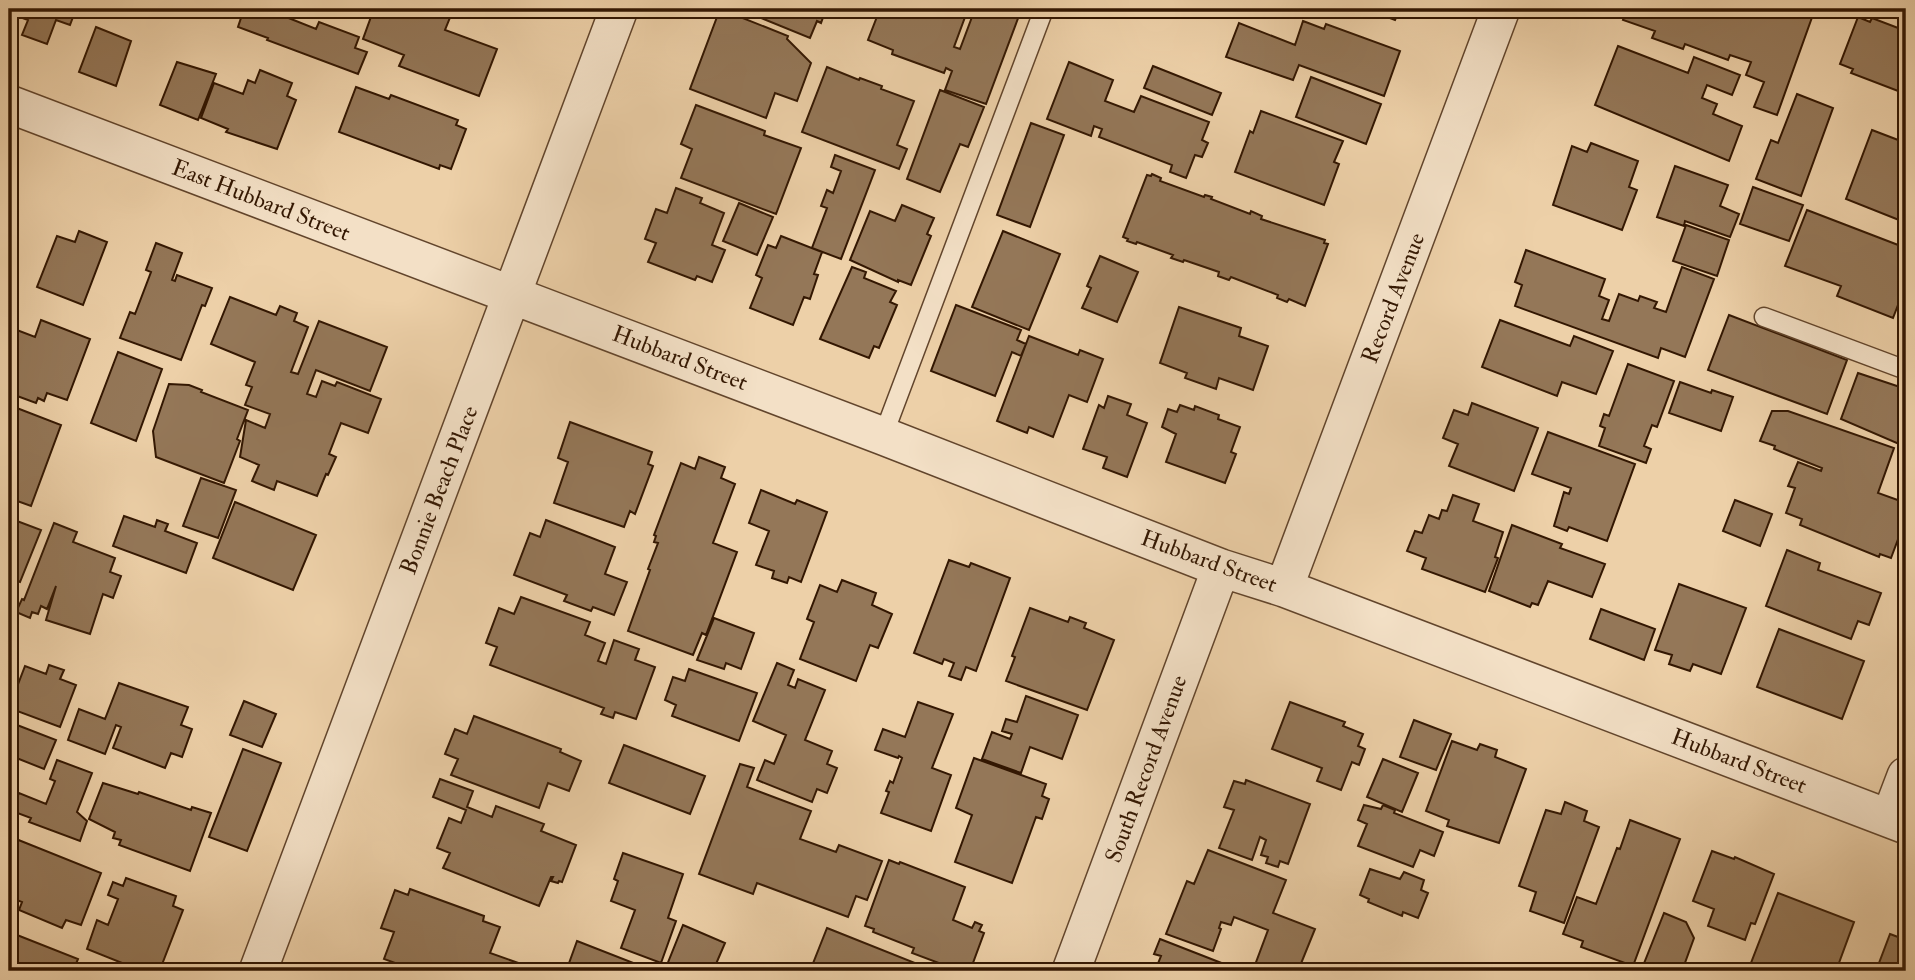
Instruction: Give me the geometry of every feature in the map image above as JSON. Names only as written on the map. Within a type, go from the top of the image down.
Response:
[{"type":"street","name":"Bonnie Beach Place","points":[[258,971],[619,9]]},
{"type":"street","name":"Record Avenue","points":[[1284,588],[1501,9]]},
{"type":"street","name":"East Hubbard Street","points":[[9,104],[513,295]]},
{"type":"street","name":"Hubbard Street","points":[[513,295],[1221,568],[1284,588],[1898,822]]},
{"type":"street","name":"South Record Avenue","points":[[1070,971],[1221,568]]},
{"type":"street","points":[[1898,822],[1906,776]]},
{"type":"lane","points":[[883,436],[1044,9]]},
{"type":"lane","points":[[1763,317],[1906,370]]},
{"type":"building","points":[[9,9],[76,9],[70,25],[56,20],[47,44],[22,35],[28,20],[9,13]]},
{"type":"building","points":[[244,9],[276,9],[276,13],[316,29],[319,22],[359,37],[355,48],[367,52],[358,74],[238,27]]},
{"type":"building","points":[[360,9],[436,9],[451,15],[445,30],[497,49],[479,96],[399,66],[404,55],[363,39],[372,14]]},
{"type":"building","points":[[720,9],[788,36],[787,39],[811,63],[797,101],[775,93],[766,118],[690,89]]},
{"type":"building","points":[[739,9],[826,9],[821,23],[817,21],[810,38]]},
{"type":"building","points":[[880,9],[968,9],[954,47],[960,49],[975,9],[1009,9],[1020,13],[986,104],[945,90],[952,71],[946,68],[944,73],[892,54],[893,50],[868,40]]},
{"type":"building","points":[[1366,9],[1400,9],[1395,20]]},
{"type":"building","points":[[1627,9],[1815,9],[1777,115],[1754,107],[1764,82],[1746,75],[1751,62],[1730,55],[1728,60],[1685,44],[1683,49],[1652,38],[1655,31],[1623,20]]},
{"type":"building","points":[[1858,17],[1870,22],[1872,18],[1906,31],[1906,94],[1851,73],[1853,69],[1840,64]]},
{"type":"building","points":[[1303,21],[1324,29],[1326,24],[1400,51],[1384,96],[1299,65],[1293,80],[1226,57],[1239,23],[1295,45]]},
{"type":"building","points":[[96,27],[131,41],[116,86],[79,72]]},
{"type":"building","points":[[1618,46],[1688,73],[1694,57],[1740,75],[1732,95],[1707,85],[1702,98],[1717,104],[1713,114],[1742,126],[1729,161],[1595,105]]},
{"type":"building","points":[[177,62],[216,74],[198,120],[160,105]]},
{"type":"building","points":[[1069,62],[1113,80],[1105,101],[1134,112],[1141,96],[1209,122],[1202,140],[1208,143],[1202,157],[1195,155],[1186,178],[1170,172],[1172,165],[1099,137],[1102,129],[1094,126],[1091,136],[1047,119]]},
{"type":"building","points":[[1153,66],[1221,93],[1212,115],[1144,88]]},
{"type":"building","points":[[827,67],[882,86],[881,89],[914,101],[897,145],[907,149],[899,169],[802,132]]},
{"type":"building","points":[[260,70],[292,83],[287,96],[296,100],[277,149],[226,132],[228,129],[201,118],[214,83],[243,94],[248,80],[255,83]]},
{"type":"building","points":[[1311,77],[1381,104],[1366,144],[1296,117]]},
{"type":"building","points":[[356,87],[389,99],[391,95],[458,120],[456,125],[466,129],[451,169],[440,165],[439,169],[339,132]]},
{"type":"building","points":[[940,90],[984,107],[968,147],[960,144],[940,192],[907,179]]},
{"type":"building","points":[[1797,94],[1833,108],[1801,196],[1756,179],[1771,140],[1778,143]]},
{"type":"building","points":[[696,105],[801,148],[776,214],[681,178],[692,149],[681,144]]},
{"type":"building","points":[[1261,111],[1343,141],[1334,162],[1339,164],[1324,205],[1235,172],[1250,131],[1253,133]]},
{"type":"building","points":[[1031,123],[1064,135],[1030,227],[997,215]]},
{"type":"building","points":[[1872,130],[1906,143],[1904,222],[1846,199]]},
{"type":"building","points":[[1591,143],[1638,161],[1629,187],[1637,190],[1622,230],[1553,205],[1572,146],[1587,152]]},
{"type":"building","points":[[835,155],[875,170],[841,259],[812,248],[827,208],[821,206],[827,190],[833,193],[841,171],[831,167]]},
{"type":"building","points":[[1675,166],[1728,185],[1720,206],[1739,214],[1730,237],[1685,221],[1684,226],[1657,217]]},
{"type":"building","points":[[1147,175],[1161,178],[1160,181],[1204,197],[1212,197],[1211,199],[1250,214],[1251,211],[1262,216],[1261,219],[1325,240],[1324,243],[1328,244],[1305,306],[1289,299],[1287,302],[1277,298],[1278,295],[1231,277],[1229,280],[1218,276],[1219,272],[1171,258],[1173,255],[1127,241],[1128,239],[1123,237]]},
{"type":"building","points":[[1753,187],[1803,205],[1789,241],[1740,224]]},
{"type":"building","points":[[676,188],[702,198],[700,203],[724,213],[712,245],[725,250],[712,282],[697,276],[695,280],[648,262],[656,243],[645,239],[656,209],[667,213]]},
{"type":"building","points":[[739,203],[773,217],[757,255],[723,241]]},
{"type":"building","points":[[902,205],[934,218],[927,234],[931,236],[911,285],[898,282],[850,260],[870,211],[895,221]]},
{"type":"building","points":[[1807,210],[1906,248],[1906,284],[1893,318],[1837,296],[1841,286],[1785,266]]},
{"type":"building","points":[[1686,225],[1729,240],[1717,276],[1673,261]]},
{"type":"building","points":[[79,231],[107,242],[83,305],[37,287],[57,236],[75,242]]},
{"type":"building","points":[[1003,231],[1060,254],[1029,330],[972,307]]},
{"type":"building","points":[[781,236],[822,252],[814,274],[818,275],[810,299],[804,297],[793,325],[750,308],[762,278],[756,275],[768,245],[776,248]]},
{"type":"building","points":[[156,243],[182,253],[172,280],[175,281],[177,275],[212,288],[205,306],[202,305],[181,360],[120,338],[130,312],[135,314],[151,272],[146,270]]},
{"type":"building","points":[[1526,250],[1605,279],[1599,296],[1609,300],[1602,319],[1609,321],[1619,294],[1638,301],[1640,296],[1657,302],[1654,308],[1666,312],[1682,267],[1714,279],[1685,357],[1661,348],[1658,358],[1515,306],[1522,285],[1515,282]]},
{"type":"building","points":[[1100,256],[1138,272],[1117,322],[1082,308],[1091,288],[1087,286]]},
{"type":"building","points":[[852,267],[866,272],[864,278],[896,291],[890,302],[897,305],[879,348],[874,346],[869,358],[820,339]]},
{"type":"building","points":[[230,297],[276,315],[280,306],[297,313],[294,321],[308,327],[291,372],[298,374],[319,321],[387,347],[370,391],[316,370],[307,394],[316,397],[322,381],[335,386],[337,382],[381,399],[368,433],[341,423],[329,454],[336,457],[317,496],[277,481],[274,490],[252,481],[259,465],[240,457],[246,420],[265,428],[270,414],[245,405],[252,387],[246,385],[255,362],[211,344]]},
{"type":"building","points":[[956,305],[1021,330],[1017,340],[1026,344],[1021,356],[1012,352],[995,396],[931,371]]},
{"type":"building","points":[[1179,307],[1241,328],[1239,336],[1268,346],[1253,390],[1219,378],[1216,389],[1185,378],[1187,373],[1160,363]]},
{"type":"building","points":[[1729,315],[1847,360],[1827,414],[1708,370]]},
{"type":"building","points":[[41,320],[90,339],[67,400],[47,393],[44,401],[38,398],[36,403],[9,393],[9,327],[35,337]]},
{"type":"building","points":[[1500,320],[1570,346],[1574,336],[1613,351],[1596,394],[1562,382],[1557,396],[1482,367]]},
{"type":"building","points":[[1029,336],[1078,355],[1080,350],[1103,359],[1087,402],[1069,395],[1053,437],[1029,427],[1027,433],[997,421]]},
{"type":"building","points":[[118,352],[162,369],[136,441],[91,423]]},
{"type":"building","points":[[1628,364],[1674,381],[1657,427],[1652,425],[1644,446],[1651,449],[1646,463],[1599,446],[1605,428],[1600,426],[1604,414],[1609,416]]},
{"type":"building","points":[[1858,373],[1906,389],[1906,447],[1841,419]]},
{"type":"building","points":[[1680,382],[1711,393],[1712,390],[1733,397],[1721,431],[1669,413]]},
{"type":"building","points":[[169,384],[189,385],[248,410],[224,483],[156,457],[153,431]]},
{"type":"building","points":[[1108,396],[1131,404],[1127,415],[1147,423],[1127,477],[1103,468],[1107,457],[1083,449],[1099,405],[1104,408]]},
{"type":"building","points":[[1472,403],[1538,428],[1514,491],[1449,466],[1458,444],[1443,438],[1454,410],[1468,415]]},
{"type":"building","points":[[9,405],[61,425],[31,506],[9,498]]},
{"type":"building","points":[[1180,405],[1194,410],[1195,406],[1240,427],[1231,452],[1236,454],[1225,483],[1166,462],[1176,434],[1162,427],[1168,409],[1177,412]]},
{"type":"building","points":[[1772,411],[1788,411],[1894,448],[1878,493],[1906,503],[1906,518],[1891,558],[1880,554],[1879,557],[1800,525],[1802,519],[1786,513],[1795,488],[1788,486],[1798,462],[1821,471],[1822,468],[1760,441]]},
{"type":"building","points":[[570,422],[652,452],[648,464],[653,466],[635,514],[630,511],[624,527],[554,503],[568,462],[558,458]]},
{"type":"building","points":[[1548,432],[1635,464],[1607,541],[1569,527],[1567,531],[1554,526],[1564,492],[1569,494],[1571,488],[1532,474]]},
{"type":"building","points":[[699,457],[725,467],[721,478],[735,484],[713,543],[737,552],[706,635],[702,633],[693,655],[628,631],[658,543],[654,542],[654,535],[681,463],[695,469]]},
{"type":"building","points":[[201,478],[236,490],[218,538],[183,526]]},
{"type":"building","points":[[761,490],[795,504],[797,500],[827,512],[801,582],[789,577],[787,583],[772,578],[774,571],[756,565],[769,531],[749,523]]},
{"type":"building","points":[[1453,495],[1479,504],[1473,521],[1503,532],[1495,557],[1498,558],[1485,592],[1422,569],[1426,558],[1407,551],[1415,531],[1422,533],[1429,515],[1439,519],[1442,510],[1447,511]]},
{"type":"building","points":[[1735,500],[1772,514],[1760,546],[1723,531]]},
{"type":"building","points":[[235,502],[316,535],[293,590],[213,558]]},
{"type":"building","points":[[124,516],[155,527],[157,520],[168,524],[165,531],[197,543],[186,573],[113,546]]},
{"type":"building","points":[[9,518],[41,530],[20,582],[9,578]]},
{"type":"building","points":[[546,520],[615,547],[605,574],[627,582],[614,615],[593,607],[591,611],[564,601],[567,595],[514,575],[530,533],[540,537]]},
{"type":"building","points":[[54,523],[77,532],[73,542],[115,558],[110,572],[121,576],[113,598],[103,594],[90,634],[46,620],[56,586],[47,609],[41,606],[38,614],[32,612],[30,618],[16,612],[22,599],[24,600]]},
{"type":"building","points":[[1512,525],[1562,544],[1560,548],[1605,564],[1592,597],[1548,581],[1538,605],[1532,603],[1530,607],[1489,591]]},
{"type":"building","points":[[1787,550],[1820,563],[1818,570],[1881,593],[1869,625],[1858,621],[1851,639],[1766,606]]},
{"type":"building","points":[[949,560],[969,567],[971,563],[1010,578],[976,671],[966,667],[961,680],[949,676],[954,663],[944,659],[942,664],[914,653]]},
{"type":"building","points":[[842,580],[876,593],[872,605],[892,614],[878,648],[870,645],[856,681],[800,659],[814,622],[807,619],[820,585],[837,592]]},
{"type":"building","points":[[1679,584],[1746,608],[1721,674],[1693,664],[1690,671],[1669,664],[1672,655],[1655,650]]},
{"type":"building","points":[[521,597],[590,622],[585,635],[605,643],[598,661],[606,664],[614,640],[639,649],[635,660],[655,667],[636,719],[615,712],[613,718],[601,714],[604,708],[490,665],[497,647],[486,643],[499,608],[514,614]]},
{"type":"building","points":[[1030,608],[1068,622],[1070,617],[1086,623],[1084,628],[1114,640],[1087,710],[1006,681],[1015,657],[1012,656]]},
{"type":"building","points":[[1601,609],[1655,629],[1644,660],[1590,639]]},
{"type":"building","points":[[714,618],[754,633],[741,669],[726,663],[724,669],[697,660]]},
{"type":"building","points":[[1779,629],[1864,661],[1842,719],[1757,687]]},
{"type":"building","points":[[777,663],[794,670],[788,685],[795,688],[798,679],[825,690],[805,740],[832,751],[827,764],[837,768],[827,793],[817,789],[812,802],[757,780],[765,760],[774,764],[786,735],[753,721]]},
{"type":"building","points":[[49,665],[64,670],[60,679],[76,685],[60,727],[9,708],[25,666],[46,674]]},
{"type":"building","points":[[689,669],[757,693],[739,741],[672,716],[676,705],[665,700],[673,677],[685,681]]},
{"type":"building","points":[[119,683],[188,707],[181,725],[192,729],[182,757],[171,753],[165,768],[113,748],[121,727],[116,725],[105,754],[68,740],[79,709],[105,719]]},
{"type":"building","points":[[1026,696],[1078,715],[1062,759],[1030,747],[1021,773],[982,759],[992,732],[1010,739],[1012,734],[1002,731],[1006,719],[1017,722]]},
{"type":"building","points":[[244,701],[276,714],[262,747],[230,735]]},
{"type":"building","points":[[918,702],[953,714],[932,768],[951,775],[931,831],[881,813],[889,792],[886,791],[890,781],[893,783],[902,758],[875,750],[883,729],[905,737]]},
{"type":"building","points":[[1290,702],[1345,722],[1343,726],[1363,734],[1358,746],[1365,749],[1359,765],[1352,762],[1341,790],[1317,781],[1322,768],[1272,749]]},
{"type":"building","points":[[474,716],[561,749],[560,752],[581,761],[569,791],[548,783],[539,808],[451,775],[458,759],[445,754],[455,729],[467,734]]},
{"type":"building","points":[[1414,720],[1451,734],[1436,770],[1400,757]]},
{"type":"building","points":[[17,725],[56,740],[44,769],[9,755],[9,746]]},
{"type":"building","points":[[1452,741],[1477,750],[1480,744],[1497,750],[1495,757],[1526,769],[1499,843],[1447,826],[1449,820],[1426,811]]},
{"type":"building","points":[[624,745],[705,776],[690,814],[609,783]]},
{"type":"building","points":[[243,749],[281,763],[247,851],[209,837]]},
{"type":"building","points":[[974,758],[1046,784],[1042,796],[1049,799],[1042,819],[1036,817],[1012,883],[955,862],[972,815],[956,808]]},
{"type":"building","points":[[1383,759],[1418,773],[1402,812],[1367,797]]},
{"type":"building","points":[[57,760],[92,773],[77,812],[87,821],[80,841],[29,822],[31,818],[12,811],[19,793],[46,804],[55,781],[50,779]]},
{"type":"building","points":[[740,764],[754,768],[747,787],[811,811],[800,839],[836,852],[839,845],[882,861],[867,900],[856,896],[848,917],[757,883],[753,894],[699,874]]},
{"type":"building","points":[[440,779],[473,791],[467,807],[492,817],[496,806],[544,824],[541,831],[576,845],[562,882],[551,881],[551,877],[539,906],[443,868],[450,853],[437,848],[449,818],[461,823],[466,810],[433,797]]},
{"type":"building","points":[[1246,780],[1310,804],[1288,864],[1280,861],[1278,867],[1266,863],[1268,857],[1261,855],[1266,840],[1260,837],[1252,860],[1219,848],[1234,810],[1224,807],[1234,781],[1245,784]]},
{"type":"building","points":[[103,783],[191,810],[192,807],[211,813],[190,871],[119,845],[121,840],[113,838],[115,832],[89,819]]},
{"type":"building","points":[[1565,802],[1587,811],[1584,821],[1599,827],[1564,923],[1530,911],[1536,892],[1519,886],[1546,810],[1561,814]]},
{"type":"building","points":[[1364,805],[1381,809],[1383,805],[1395,810],[1394,813],[1443,832],[1434,856],[1420,850],[1413,867],[1358,846],[1367,824],[1358,820]]},
{"type":"building","points":[[1630,820],[1680,839],[1633,966],[1581,947],[1583,941],[1563,934],[1577,897],[1596,904]]},
{"type":"building","points":[[16,839],[101,873],[81,925],[66,920],[62,928],[19,910],[22,902],[9,897],[9,858]]},
{"type":"building","points":[[1208,850],[1286,880],[1273,913],[1315,929],[1298,971],[1270,971],[1255,965],[1268,930],[1234,917],[1231,925],[1221,922],[1213,951],[1166,934],[1187,881],[1194,884]]},
{"type":"building","points":[[1712,851],[1734,859],[1735,857],[1774,874],[1755,924],[1751,923],[1745,940],[1708,926],[1714,909],[1693,901]]},
{"type":"building","points":[[623,853],[683,874],[668,918],[676,921],[661,963],[621,948],[635,910],[611,901],[618,881],[614,879]]},
{"type":"building","points":[[889,860],[965,887],[953,920],[972,928],[975,922],[982,925],[979,931],[984,933],[970,971],[960,971],[912,953],[914,948],[873,932],[874,929],[865,926]]},
{"type":"building","points":[[1370,869],[1400,879],[1404,872],[1424,880],[1421,890],[1428,893],[1418,918],[1403,912],[1402,916],[1368,902],[1369,899],[1360,895]]},
{"type":"building","points":[[126,878],[176,896],[173,906],[183,910],[161,967],[152,964],[149,971],[142,971],[87,949],[97,920],[108,925],[118,899],[108,895],[113,882],[123,886]]},
{"type":"building","points":[[410,889],[484,916],[483,921],[500,927],[490,953],[541,971],[417,971],[384,959],[394,932],[381,928],[395,890],[408,895]]},
{"type":"building","points":[[1778,893],[1854,922],[1836,971],[1766,971],[1767,969],[1751,963]]},
{"type":"building","points":[[1664,913],[1686,922],[1694,938],[1682,971],[1641,971]]},
{"type":"building","points":[[683,925],[725,943],[713,971],[682,971],[667,965]]},
{"type":"building","points":[[827,928],[915,963],[912,971],[810,971]]},
{"type":"building","points":[[1890,934],[1906,940],[1906,971],[1876,971]]},
{"type":"building","points":[[17,935],[78,959],[73,971],[9,969],[9,956]]},
{"type":"building","points":[[1160,939],[1242,971],[1155,971],[1161,956],[1154,954]]},
{"type":"building","points":[[577,941],[650,971],[571,971],[572,968],[568,966]]}]
